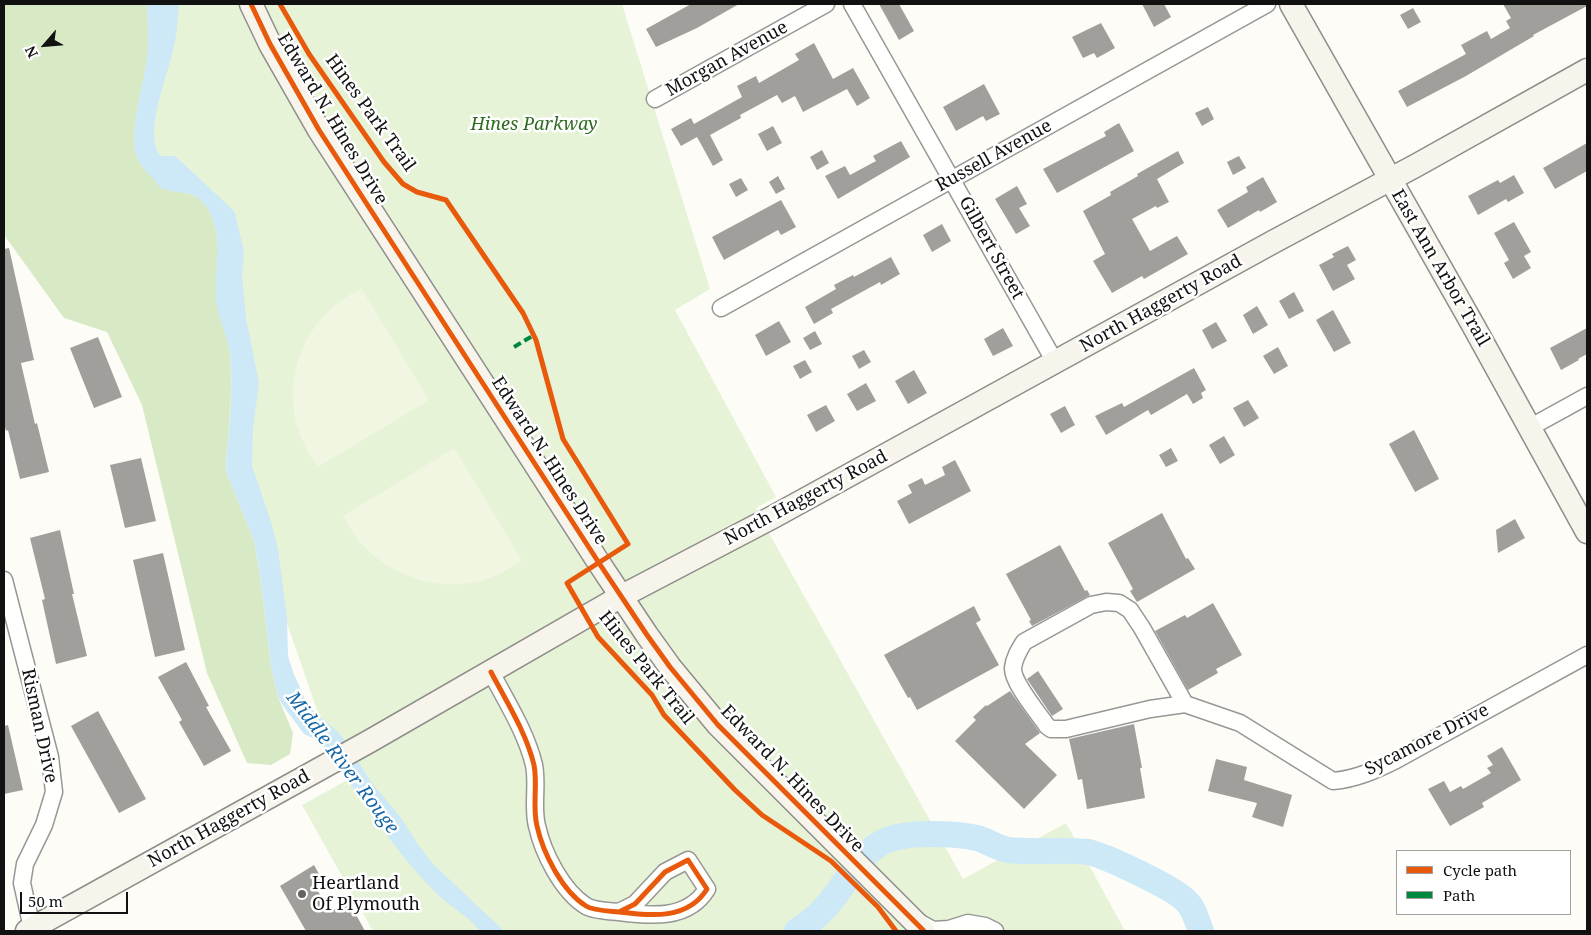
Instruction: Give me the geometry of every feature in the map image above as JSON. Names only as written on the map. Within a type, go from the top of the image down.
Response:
[{"type":"street","name":"Edward N. Hines Drive","points":[[251,4],[274,52],[319,130],[620,597],[670,667],[718,725],[917,925]]},
{"type":"street","name":"Morgan Avenue","points":[[655,99],[826,4]]},
{"type":"street","name":"Gilbert Street","points":[[852,4],[1055,362]]},
{"type":"street","name":"Russell Avenue","points":[[720,308],[1267,4]]},
{"type":"street","name":"East Ann Arbor Trail","points":[[1292,4],[1587,532]]},
{"type":"street","name":"North Haggerty Road","points":[[30,930],[370,741],[620,597],[773,517],[1587,70]]},
{"type":"street","points":[[1530,428],[1587,396]]},
{"type":"street","name":"Risman Drive","points":[[4,580],[50,757],[54,792],[44,825],[25,864],[22,883],[30,930]]},
{"type":"street","points":[[1119,602],[1130,610],[1142,628],[1185,704],[1150,709],[1066,729],[1051,729],[1015,679],[1012,669],[1017,652],[1024,642],[1092,605],[1119,602]]},
{"type":"street","name":"Sycamore Drive","points":[[1185,704],[1240,723],[1333,781],[1346,780],[1373,771],[1396,760],[1587,655]]},
{"type":"street","points":[[490,672],[522,733],[534,766],[536,826],[555,871],[574,897],[588,907],[620,912],[654,916],[680,910],[701,898],[707,888],[688,860],[665,872],[634,904],[620,912]]},
{"type":"street","points":[[917,925],[932,930],[949,929],[968,923],[985,926],[996,931]]},
{"type":"green space","points":[[4,4],[147,4],[147,62],[136,117],[134,143],[140,164],[161,188],[183,192],[198,198],[209,210],[216,231],[230,357],[231,390],[227,474],[254,540],[271,666],[278,697],[293,733],[290,754],[271,765],[247,763],[207,673],[142,405],[107,332],[64,318],[4,235]]},
{"type":"green space","name":"Hines Parkway","points":[[69,4],[622,4],[710,289],[675,310],[776,497],[756,508],[770,535],[963,879],[1066,823],[1125,931],[373,931],[302,805],[349,779],[327,739],[176,302]]},
{"type":"green space","points":[[361,288],[429,400],[318,467],[304,444],[298,428],[294,412],[294,378],[304,346],[312,331],[335,305]]},
{"type":"green space","points":[[454,448],[522,560],[499,574],[480,581],[442,584],[404,574],[387,565],[357,539],[343,516]]},
{"type":"water","points":[[147,4],[179,4],[174,44],[155,120],[154,135],[156,147],[161,156],[175,156],[231,208],[235,213],[244,252],[242,276],[246,318],[259,383],[253,429],[252,466],[278,549],[287,618],[288,656],[293,672],[308,706],[339,733],[371,782],[401,818],[433,864],[504,931],[480,931],[470,920],[434,891],[391,841],[328,752],[319,741],[304,734],[278,697],[271,666],[254,540],[227,474],[226,465],[231,409],[231,367],[229,347],[216,299],[217,239],[212,216],[206,206],[196,196],[161,188],[144,168],[136,154],[134,131],[148,50]]},
{"type":"building","points":[[691,4],[739,4],[697,28],[656,47],[646,29]]},
{"type":"building","points":[[879,4],[899,4],[914,31],[899,40]]},
{"type":"building","points":[[1142,4],[1164,4],[1171,17],[1154,27]]},
{"type":"building","points":[[1503,4],[1587,4],[1587,6],[1533,35],[1466,76],[1407,107],[1398,91],[1466,54],[1461,45],[1487,31],[1491,39],[1510,28],[1506,21],[1511,18]]},
{"type":"building","points":[[1413,8],[1421,22],[1408,29],[1400,15]]},
{"type":"building","points":[[1101,23],[1115,48],[1097,58],[1094,53],[1083,58],[1072,37]]},
{"type":"building","points":[[814,43],[833,79],[853,68],[870,98],[857,106],[847,89],[803,112],[795,96],[782,103],[777,95],[740,115],[741,118],[710,135],[723,160],[713,166],[697,137],[681,146],[671,129],[691,118],[694,124],[742,97],[737,86],[756,76],[759,83],[799,60],[795,54]]},
{"type":"building","points":[[984,84],[1000,114],[986,121],[983,116],[956,131],[943,107]]},
{"type":"building","points":[[1208,107],[1214,119],[1202,126],[1195,113]]},
{"type":"building","points":[[1119,123],[1134,151],[1057,193],[1043,169],[1106,136],[1104,132]]},
{"type":"building","points":[[773,126],[782,143],[767,151],[758,134]]},
{"type":"building","points":[[901,141],[910,157],[838,199],[825,176],[845,166],[850,175],[876,161],[873,156]]},
{"type":"building","points":[[1587,143],[1587,171],[1555,189],[1543,168]]},
{"type":"building","points":[[822,150],[829,163],[817,170],[810,157]]},
{"type":"building","points":[[1178,151],[1184,163],[1157,179],[1169,202],[1157,208],[1156,206],[1132,219],[1150,251],[1177,236],[1188,254],[1144,279],[1142,276],[1112,293],[1093,261],[1105,254],[1083,211],[1111,195],[1110,192],[1138,176],[1137,174]]},
{"type":"building","points":[[1239,156],[1246,168],[1233,175],[1227,162]]},
{"type":"building","points":[[1514,175],[1524,193],[1508,202],[1506,199],[1478,215],[1468,196],[1498,180],[1500,183]]},
{"type":"building","points":[[778,176],[785,189],[776,194],[769,182]]},
{"type":"building","points":[[1263,177],[1277,202],[1228,228],[1217,210],[1248,192],[1246,187]]},
{"type":"building","points":[[741,178],[748,190],[736,197],[729,184]]},
{"type":"building","points":[[1017,186],[1027,204],[1019,208],[1030,226],[1016,234],[995,199]]},
{"type":"building","points":[[781,200],[796,227],[781,235],[778,230],[724,260],[712,237]]},
{"type":"building","points":[[1514,222],[1531,252],[1524,256],[1531,268],[1513,279],[1504,263],[1509,260],[1494,233]]},
{"type":"building","points":[[942,224],[951,241],[932,252],[923,235]]},
{"type":"building","points":[[1348,246],[1356,260],[1347,265],[1355,279],[1333,291],[1319,265],[1334,257],[1332,254]]},
{"type":"building","points":[[9,248],[34,360],[21,363],[35,424],[37,423],[49,472],[20,479],[8,430],[6,431],[4,423],[4,249]]},
{"type":"building","points":[[891,257],[900,274],[881,285],[880,282],[831,309],[833,313],[814,324],[805,307],[836,289],[834,285],[853,275],[854,277]]},
{"type":"building","points":[[1294,292],[1304,311],[1289,319],[1279,301]]},
{"type":"building","points":[[1257,306],[1268,325],[1253,334],[1243,315]]},
{"type":"building","points":[[1333,310],[1351,343],[1334,352],[1316,320]]},
{"type":"building","points":[[779,321],[791,342],[766,356],[755,335]]},
{"type":"building","points":[[1216,322],[1227,341],[1212,349],[1202,330]]},
{"type":"building","points":[[1003,328],[1013,346],[993,356],[984,339]]},
{"type":"building","points":[[1587,328],[1587,354],[1561,370],[1550,348]]},
{"type":"building","points":[[815,331],[822,344],[810,350],[803,338]]},
{"type":"building","points":[[98,337],[122,397],[94,408],[70,348]]},
{"type":"building","points":[[1278,347],[1288,366],[1274,374],[1263,356]]},
{"type":"building","points":[[864,350],[871,362],[859,369],[852,356]]},
{"type":"building","points":[[805,360],[812,372],[800,379],[793,366]]},
{"type":"building","points":[[1194,368],[1206,390],[1201,393],[1203,398],[1193,404],[1187,394],[1151,415],[1148,410],[1106,435],[1095,416],[1122,403],[1124,407]]},
{"type":"building","points":[[914,370],[927,393],[908,404],[895,381]]},
{"type":"building","points":[[866,383],[876,401],[857,411],[847,394]]},
{"type":"building","points":[[1248,400],[1259,418],[1244,427],[1233,408]]},
{"type":"building","points":[[826,405],[835,421],[816,432],[807,415]]},
{"type":"building","points":[[1065,406],[1075,425],[1061,433],[1050,414]]},
{"type":"building","points":[[1414,430],[1439,479],[1415,492],[1389,444]]},
{"type":"building","points":[[1224,436],[1235,455],[1220,464],[1209,445]]},
{"type":"building","points":[[1171,448],[1178,461],[1166,467],[1159,455]]},
{"type":"building","points":[[141,458],[156,521],[125,528],[110,465]]},
{"type":"building","points":[[955,460],[971,491],[909,524],[897,501],[912,493],[908,485],[922,478],[925,485],[945,475],[942,467]]},
{"type":"building","points":[[1162,513],[1186,559],[1188,558],[1195,569],[1137,602],[1130,591],[1133,589],[1108,543]]},
{"type":"building","points":[[1515,519],[1525,538],[1498,553],[1496,530]]},
{"type":"building","points":[[60,530],[74,594],[72,594],[87,656],[56,664],[42,600],[45,599],[30,538]]},
{"type":"building","points":[[1060,545],[1085,591],[1087,590],[1090,595],[1032,626],[1029,621],[1031,620],[1006,574]]},
{"type":"building","points":[[163,553],[185,650],[155,657],[133,560]]},
{"type":"building","points":[[1213,603],[1242,655],[1216,669],[1218,673],[1188,690],[1155,631],[1185,615],[1187,618]]},
{"type":"building","points":[[974,606],[981,620],[976,623],[999,665],[917,710],[910,697],[908,698],[884,655]]},
{"type":"building","points":[[186,662],[209,706],[206,707],[231,751],[204,766],[179,722],[182,720],[158,677]]},
{"type":"building","points":[[1038,671],[1063,709],[1052,716],[1027,679]]},
{"type":"building","points":[[1010,691],[1040,733],[1025,744],[1057,775],[1024,809],[955,741],[976,720],[973,717],[986,705]]},
{"type":"building","points":[[98,711],[146,799],[119,813],[71,726]]},
{"type":"building","points":[[1134,724],[1145,798],[1087,809],[1082,779],[1078,780],[1069,739]]},
{"type":"building","points":[[8,725],[23,790],[4,794],[4,726]]},
{"type":"building","points":[[1502,747],[1521,780],[1482,803],[1484,807],[1450,826],[1428,789],[1444,781],[1450,792],[1461,786],[1463,789],[1491,773],[1487,768],[1493,765],[1487,756]]},
{"type":"building","points":[[1216,759],[1247,767],[1244,780],[1292,795],[1283,827],[1252,817],[1257,803],[1208,791]]},
{"type":"building","name":"Heartland Of Plymouth","points":[[314,865],[323,881],[315,886],[330,912],[349,902],[365,931],[306,931],[280,886]]},
{"type":"waterway","name":"Middle River Rouge","points":[[797,931],[825,908],[857,864],[872,849],[890,839],[909,835],[933,834],[977,838],[1008,850],[1078,851],[1096,854],[1139,873],[1180,896],[1191,907],[1201,931]]},
{"type":"marked path","points":[[514,347],[534,335]]},
{"type":"cycle path","name":"Hines Park Trail","points":[[251,4],[270,44],[319,130],[599,563],[670,667],[718,725],[924,931]]},
{"type":"cycle path","name":"Hines Park Trail","points":[[280,4],[309,54],[384,162],[403,184],[417,192],[446,200],[523,313],[536,340],[563,439],[628,544],[567,583],[598,637],[652,695],[664,715],[735,790],[762,815],[831,861],[878,907],[896,931]]},
{"type":"cycle path","points":[[491,672],[515,717],[534,765],[537,826],[549,859],[569,891],[586,906],[598,910],[619,912]]},
{"type":"cycle path","points":[[688,860],[707,889],[690,906],[668,914],[619,912],[635,904],[665,872],[688,860]]},
{"type":"place","name":"Heartland Of Plymouth","points":[[302,894]]}]
